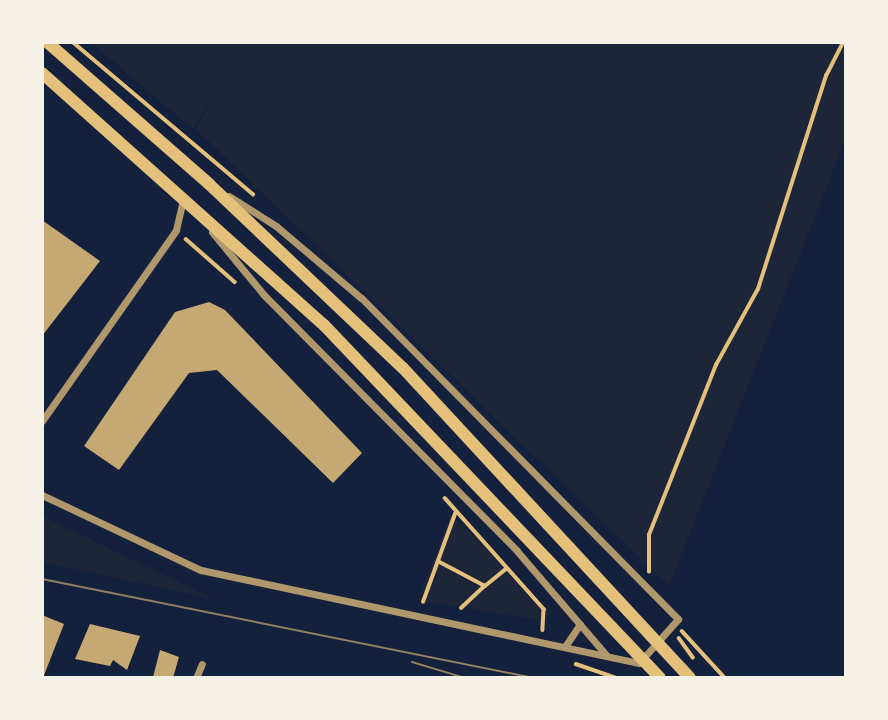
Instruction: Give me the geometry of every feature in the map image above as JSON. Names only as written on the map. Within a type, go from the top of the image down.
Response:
[{"type":"main road","points":[[47,42],[209,184],[403,368],[690,678]]},
{"type":"main road","points":[[42,74],[183,196],[450,451],[660,678]]},
{"type":"street","points":[[42,495],[201,570],[360,608],[543,640],[639,663],[678,619],[361,298],[276,226],[209,184]]},
{"type":"street","points":[[183,196],[264,295],[580,624],[606,655]]},
{"type":"street","points":[[42,421],[176,230],[183,196]]},
{"type":"street","points":[[566,645],[580,624]]},
{"type":"street","points":[[196,678],[202,664]]},
{"type":"path","points":[[74,42],[261,201]]},
{"type":"path","points":[[649,580],[649,535],[716,365],[758,289],[826,76],[844,42]]},
{"type":"path","points":[[184,238],[243,290]]},
{"type":"path","points":[[441,492],[455,514],[544,609],[543,640]]},
{"type":"path","points":[[423,602],[455,514]]},
{"type":"path","points":[[438,561],[485,586]]},
{"type":"path","points":[[461,608],[506,569]]},
{"type":"path","points":[[702,668],[679,637],[683,631],[726,678]]},
{"type":"path","points":[[567,661],[603,677],[617,678]]},
{"type":"path","points":[[718,669],[726,678]]},
{"type":"shaded area","points":[[90,42],[846,42],[846,138],[669,586],[196,129],[220,86],[193,129]]},
{"type":"shaded area","points":[[451,514],[552,613],[545,621],[418,601]]},
{"type":"shaded area","points":[[42,516],[214,599],[42,562]]},
{"type":"building","points":[[42,220],[100,261],[42,336]]},
{"type":"building","points":[[209,302],[225,310],[362,453],[333,483],[217,370],[189,373],[119,470],[84,446],[175,312]]},
{"type":"building","points":[[42,615],[64,624],[43,678],[42,678]]},
{"type":"building","points":[[90,624],[140,636],[127,670],[113,660],[110,666],[75,659]]},
{"type":"building","points":[[160,650],[179,657],[173,678],[142,678],[153,677]]},
{"type":"tram line","points":[[42,579],[534,678]]},
{"type":"tram line","points":[[412,662],[465,678]]}]
